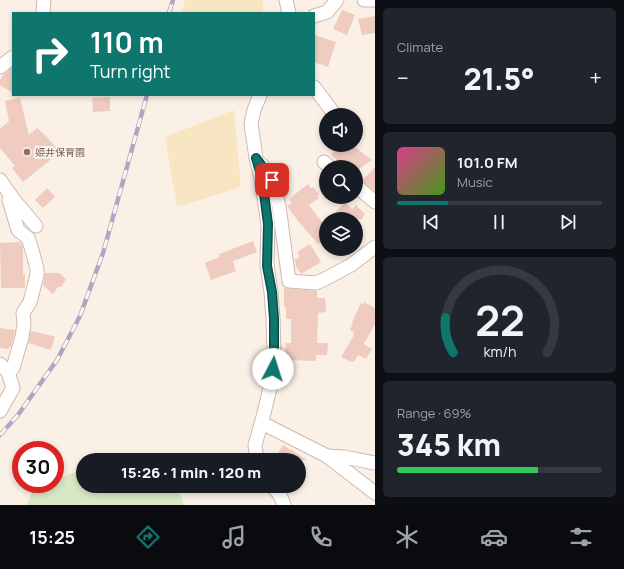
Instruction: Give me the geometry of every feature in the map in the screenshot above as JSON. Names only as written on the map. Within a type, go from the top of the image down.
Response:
[{"type":"street","points":[[43,12],[44,0]]},
{"type":"street","points":[[286,0],[289,12]]},
{"type":"street","points":[[315,16],[327,12],[337,0]]},
{"type":"street","points":[[364,0],[375,0]]},
{"type":"street","points":[[0,67],[12,58]]},
{"type":"street","points":[[315,87],[330,108]]},
{"type":"street","points":[[256,453],[255,445],[271,384],[274,354],[272,292],[267,266],[268,224],[262,178],[256,158],[251,124],[254,110],[260,96]]},
{"type":"street","points":[[256,158],[272,180],[279,206],[289,281],[316,283],[351,265],[375,247]]},
{"type":"street","points":[[0,180],[36,226]]},
{"type":"street","points":[[363,192],[375,202]]},
{"type":"street","points":[[1,408],[13,388],[4,368],[13,368],[22,337],[24,324],[23,313],[30,302],[37,275],[37,269],[28,238],[18,230],[9,200],[10,194]]},
{"type":"street","points":[[262,423],[327,456],[375,493]]},
{"type":"street","points":[[327,456],[344,457],[375,464]]},
{"type":"street","points":[[278,493],[284,505]]},
{"type":"green space","points":[[76,472],[76,493],[177,493],[181,495],[184,505],[27,505],[31,493],[64,493],[64,476]]},
{"type":"sand","points":[[185,0],[263,0],[263,12],[182,12]]},
{"type":"sand","points":[[234,110],[241,187],[177,207],[165,137]]},
{"type":"building","points":[[342,10],[355,15],[347,35],[333,29]]},
{"type":"building","points":[[375,16],[375,33],[362,35],[358,19]]},
{"type":"building","points":[[315,35],[336,42],[328,67],[315,62]]},
{"type":"building","points":[[12,68],[12,92],[0,85],[0,80],[4,74]]},
{"type":"building","points":[[110,97],[110,111],[93,112],[92,98]]},
{"type":"building","points":[[20,98],[29,135],[37,128],[60,152],[23,182],[12,168],[15,166],[0,148],[0,129],[9,121],[5,101]]},
{"type":"building","points":[[333,152],[361,152],[372,160],[363,166],[363,160],[337,160],[331,155]]},
{"type":"building","points":[[375,167],[375,192],[363,182],[363,180]]},
{"type":"building","points":[[308,184],[311,188],[313,187],[319,195],[317,196],[319,198],[309,205],[319,219],[318,244],[287,206],[292,203],[289,199]]},
{"type":"building","points":[[47,188],[55,197],[43,208],[35,200]]},
{"type":"building","points":[[343,204],[347,204],[352,209],[356,205],[363,212],[336,212]]},
{"type":"building","points":[[253,241],[257,252],[233,261],[236,271],[211,280],[205,263],[220,257],[219,254]]},
{"type":"building","points":[[20,242],[23,247],[23,275],[25,274],[25,288],[1,288],[0,243]]},
{"type":"building","points":[[310,244],[321,262],[301,274],[295,265],[296,263],[294,260],[300,257],[297,252]]},
{"type":"building","points":[[45,273],[59,273],[66,279],[61,287],[58,287],[53,294],[43,285]]},
{"type":"building","points":[[284,288],[317,291],[317,298],[325,298],[326,312],[318,313],[317,343],[328,343],[327,355],[316,355],[316,361],[288,360],[288,358],[285,358],[286,343],[291,343],[291,319],[286,319],[286,307],[284,307]]},
{"type":"building","points":[[364,302],[375,308],[375,324],[364,344],[372,349],[366,359],[358,355],[354,362],[351,362],[341,357],[354,335],[354,332],[350,330],[353,323],[352,322],[361,303],[363,305]]},
{"type":"building","points":[[0,328],[15,330],[11,347],[9,347],[9,349],[0,348]]},
{"type":"building","points":[[31,331],[55,337],[51,350],[28,343]]},
{"type":"building","points":[[283,445],[296,453],[278,453]]},
{"type":"railway","points":[[169,12],[173,0]]},
{"type":"railway","points":[[0,435],[18,415],[57,360],[80,316],[103,253],[147,96]]},
{"type":"place","name":"姫井保育園","points":[[27,152]]},
{"type":"route","points":[[272,180],[256,158],[262,178],[268,224],[267,266],[272,292],[274,319],[273,369]]}]
